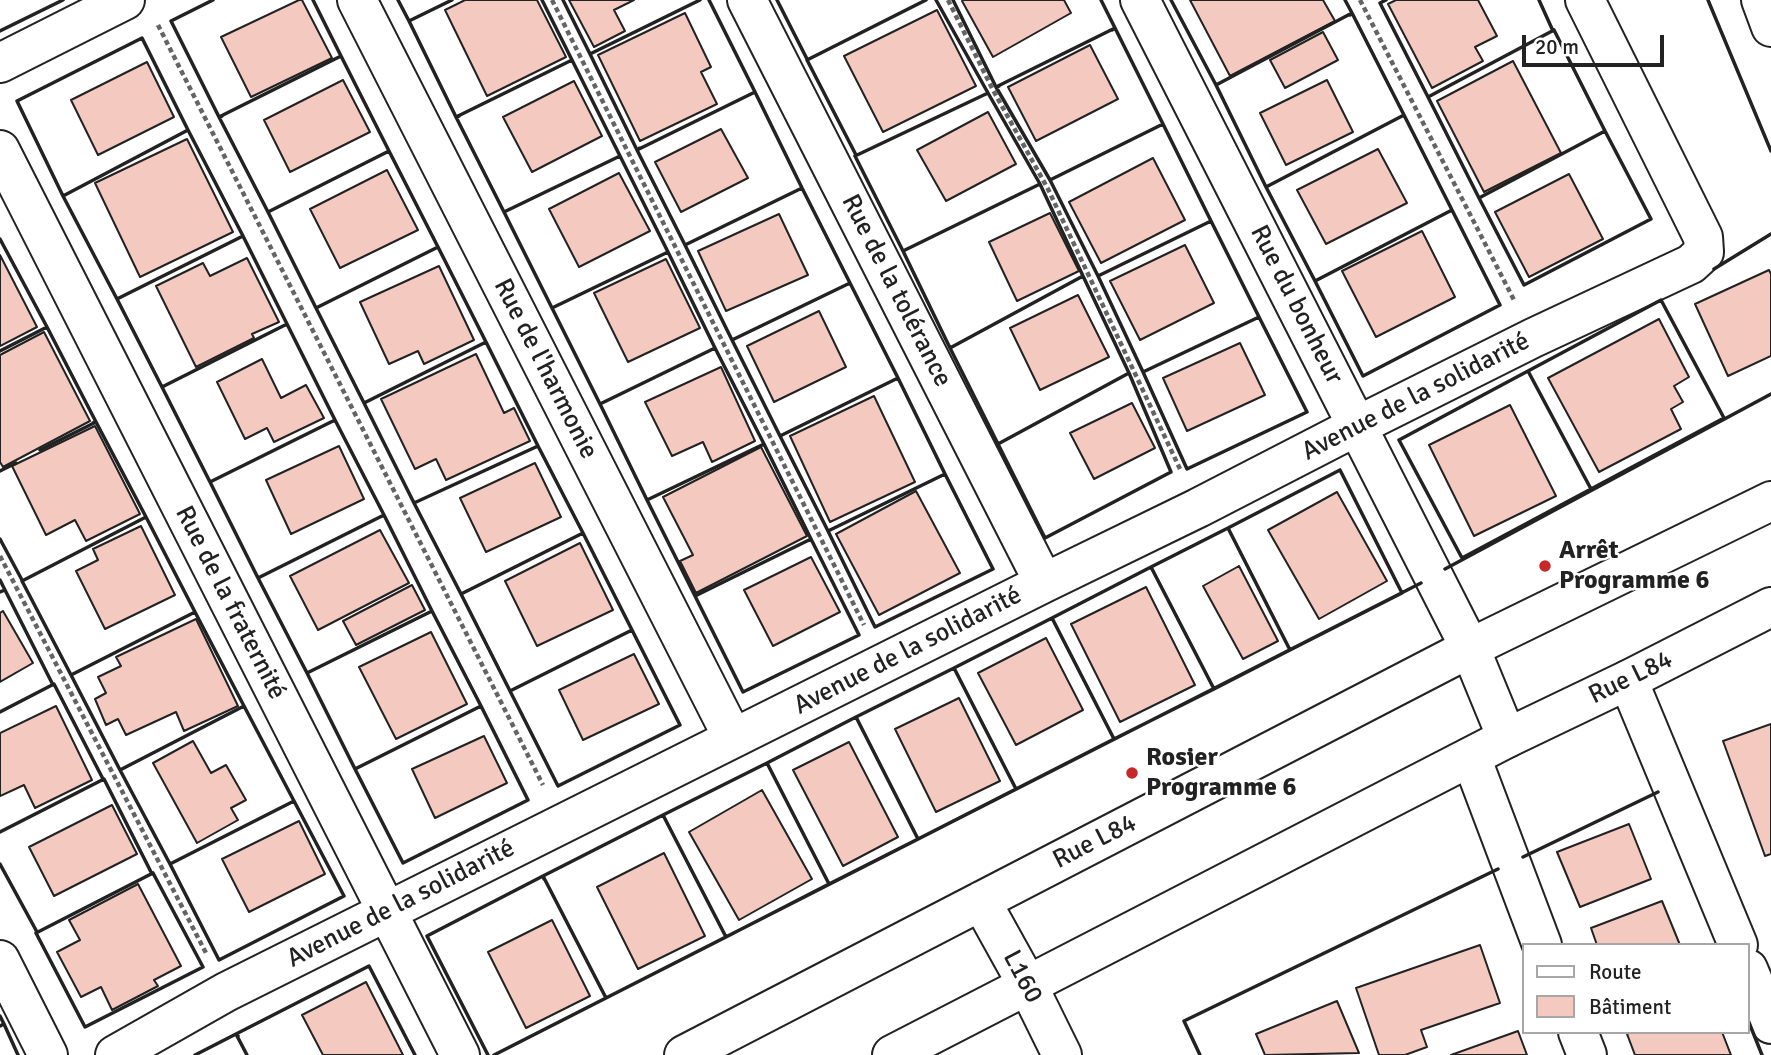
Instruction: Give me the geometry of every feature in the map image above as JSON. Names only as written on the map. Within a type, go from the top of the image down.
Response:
[{"type":"street","name":"Rue de l'harmonie","points":[[357,0],[733,738]]},
{"type":"street","name":"Rue de la tolérance","points":[[747,0],[1044,583]]},
{"type":"street","name":"Rue du bonheur","points":[[1140,0],[1470,648],[1507,738]]},
{"type":"street","name":"Avenue de la solidarité","points":[[115,1055],[226,992],[1198,508],[1533,338],[1691,264],[1704,252],[1703,237],[1585,0]]},
{"type":"street","points":[[1760,0],[1771,27]]},
{"type":"street","points":[[0,63],[138,6]]},
{"type":"street","name":"Rue de la fraternité","points":[[0,150],[460,1055]]},
{"type":"street","name":"Rue L84","points":[[684,1055],[1470,648],[1771,501]]},
{"type":"street","name":"Rue L84","points":[[892,1055],[1507,738],[1771,607]]},
{"type":"street","points":[[1628,680],[1737,943]]},
{"type":"street","points":[[1471,757],[1541,943]]},
{"type":"street","name":"L160","points":[[981,901],[1062,1055]]},
{"type":"street","points":[[0,960],[48,1055]]},
{"type":"street","points":[[1750,974],[1771,1024]]},
{"type":"street","points":[[1579,1034],[1587,1055]]},
{"type":"path","points":[[552,0],[884,663]]},
{"type":"path","points":[[948,0],[993,90],[1048,189],[1198,508]]},
{"type":"path","points":[[1360,0],[1533,338]]},
{"type":"path","points":[[138,6],[563,824]]},
{"type":"path","points":[[0,556],[226,992]]},
{"type":"building","points":[[302,0],[332,58],[251,97],[221,37]]},
{"type":"building","points":[[465,0],[537,0],[566,57],[487,96],[445,10]]},
{"type":"building","points":[[569,0],[634,0],[614,10],[625,31],[594,47]]},
{"type":"building","points":[[1064,0],[1071,13],[993,57],[962,1]]},
{"type":"building","points":[[1190,0],[1323,0],[1335,21],[1230,76]]},
{"type":"building","points":[[1396,0],[1478,0],[1497,36],[1475,47],[1483,61],[1432,88],[1388,4]]},
{"type":"building","points":[[937,10],[976,86],[883,132],[844,56]]},
{"type":"building","points":[[685,13],[711,67],[701,72],[717,104],[640,141],[598,55]]},
{"type":"building","points":[[1323,32],[1338,60],[1285,88],[1270,60]]},
{"type":"building","points":[[1090,45],[1118,99],[1036,141],[1008,87]]},
{"type":"building","points":[[1513,61],[1561,153],[1484,192],[1437,101]]},
{"type":"building","points":[[147,62],[174,117],[98,155],[71,100]]},
{"type":"building","points":[[343,80],[370,132],[290,172],[264,120]]},
{"type":"building","points":[[1327,80],[1353,132],[1286,165],[1260,113]]},
{"type":"building","points":[[574,81],[602,136],[532,172],[503,117]]},
{"type":"building","points":[[988,112],[1016,164],[946,201],[917,150]]},
{"type":"building","points":[[721,129],[748,178],[681,212],[655,162]]},
{"type":"building","points":[[187,139],[233,232],[140,277],[95,183]]},
{"type":"building","points":[[1378,149],[1407,203],[1326,244],[1297,190]]},
{"type":"building","points":[[1153,158],[1185,220],[1101,263],[1069,202]]},
{"type":"building","points":[[387,170],[418,230],[340,268],[310,209]]},
{"type":"building","points":[[619,173],[650,231],[579,267],[549,209]]},
{"type":"building","points":[[1569,174],[1603,239],[1529,277],[1495,212]]},
{"type":"building","points":[[1050,213],[1079,271],[1017,301],[989,242]]},
{"type":"building","points":[[779,214],[808,275],[726,311],[698,251]]},
{"type":"building","points":[[1422,231],[1455,297],[1376,337],[1342,271]]},
{"type":"building","points":[[1185,245],[1214,303],[1140,340],[1110,281]]},
{"type":"building","points":[[0,255],[37,327],[0,346]]},
{"type":"building","points":[[247,258],[279,322],[252,334],[254,338],[196,367],[156,286],[203,263],[210,276]]},
{"type":"building","points":[[666,259],[700,328],[628,362],[594,293]]},
{"type":"building","points":[[439,266],[474,340],[424,364],[418,351],[389,364],[360,302]]},
{"type":"building","points":[[1769,270],[1771,356],[1728,376],[1695,304]]},
{"type":"building","points":[[1078,295],[1109,357],[1040,390],[1010,328]]},
{"type":"building","points":[[819,311],[846,367],[774,402],[747,346]]},
{"type":"building","points":[[1659,319],[1689,377],[1674,386],[1683,402],[1671,409],[1681,429],[1599,472],[1548,378]]},
{"type":"building","points":[[44,332],[90,421],[3,467],[0,462],[0,355]]},
{"type":"building","points":[[1240,343],[1265,395],[1187,431],[1163,378]]},
{"type":"building","points":[[476,354],[504,413],[514,408],[530,441],[446,480],[436,459],[415,469],[381,399]]},
{"type":"building","points":[[262,359],[281,398],[306,385],[324,418],[274,442],[267,428],[245,439],[217,382]]},
{"type":"building","points":[[721,367],[755,441],[712,462],[703,442],[672,456],[645,402]]},
{"type":"building","points":[[874,396],[915,482],[830,522],[790,436]]},
{"type":"building","points":[[1132,403],[1155,448],[1094,479],[1070,433]]},
{"type":"building","points":[[1510,405],[1556,496],[1474,536],[1429,445]]},
{"type":"building","points":[[95,426],[140,514],[86,541],[75,520],[46,535],[12,466]]},
{"type":"building","points":[[339,446],[364,499],[291,534],[266,480]]},
{"type":"building","points":[[761,447],[807,536],[696,593],[680,561],[693,555],[663,497]]},
{"type":"building","points":[[535,463],[561,517],[486,552],[460,498]]},
{"type":"building","points":[[916,491],[960,573],[879,615],[836,534]]},
{"type":"building","points":[[1337,492],[1387,581],[1319,619],[1268,530]]},
{"type":"building","points":[[141,526],[175,595],[105,629],[76,571],[98,560],[93,549]]},
{"type":"building","points":[[380,530],[409,583],[318,630],[290,576]]},
{"type":"building","points":[[580,543],[613,610],[537,646],[505,581]]},
{"type":"building","points":[[811,557],[840,612],[773,646],[744,590]]},
{"type":"building","points":[[1239,566],[1278,641],[1243,659],[1203,586]]},
{"type":"building","points":[[412,585],[425,610],[356,645],[343,621]]},
{"type":"building","points":[[1146,587],[1195,685],[1120,722],[1071,624]]},
{"type":"building","points":[[3,611],[33,663],[0,682],[0,613]]},
{"type":"building","points":[[196,619],[238,706],[184,731],[176,712],[126,735],[118,719],[106,725],[95,699],[106,693],[98,677],[121,666],[116,657]]},
{"type":"building","points":[[431,632],[467,704],[396,739],[359,667]]},
{"type":"building","points":[[1046,638],[1083,710],[1016,745],[978,673]]},
{"type":"building","points":[[634,654],[659,704],[583,740],[559,690]]},
{"type":"building","points":[[959,698],[1000,781],[936,812],[895,729]]},
{"type":"building","points":[[56,706],[92,780],[35,808],[24,785],[0,796],[0,733]]},
{"type":"building","points":[[1771,724],[1771,854],[1765,856],[1723,741]]},
{"type":"building","points":[[484,736],[507,783],[435,818],[412,769]]},
{"type":"building","points":[[193,741],[211,773],[226,765],[246,800],[231,808],[238,820],[197,843],[153,763]]},
{"type":"building","points":[[849,742],[898,837],[843,866],[793,770]]},
{"type":"building","points":[[762,790],[812,879],[739,920],[689,832]]},
{"type":"building","points":[[112,805],[137,854],[54,896],[29,847]]},
{"type":"building","points":[[299,821],[325,874],[249,912],[222,859]]},
{"type":"building","points":[[1629,824],[1651,879],[1580,907],[1557,852]]},
{"type":"building","points":[[664,853],[705,936],[638,969],[597,887]]},
{"type":"building","points":[[138,884],[181,966],[154,980],[158,986],[112,1010],[101,987],[81,997],[57,952],[80,940],[69,920]]},
{"type":"building","points":[[1662,901],[1679,943],[1596,943],[1591,928]]},
{"type":"building","points":[[552,920],[590,996],[526,1028],[488,952]]},
{"type":"building","points":[[1480,945],[1500,1003],[1421,1030],[1427,1047],[1405,1055],[1379,1055],[1356,988]]},
{"type":"building","points":[[366,982],[403,1055],[323,1055],[302,1015]]},
{"type":"building","points":[[1337,1001],[1359,1053],[1265,1055],[1256,1034]]},
{"type":"building","points":[[1518,1031],[1527,1055],[1451,1055]]},
{"type":"building","points":[[1627,1034],[1723,1034],[1731,1055],[1635,1055]]},
{"type":"wall","points":[[0,31],[63,0]]},
{"type":"wall","points":[[213,0],[171,21],[219,117],[222,116]]},
{"type":"wall","points":[[313,0],[341,56]]},
{"type":"wall","points":[[398,0],[409,21],[411,20]]},
{"type":"wall","points":[[452,0],[409,21],[456,117],[459,116]]},
{"type":"wall","points":[[542,0],[572,60]]},
{"type":"wall","points":[[563,0],[590,54]]},
{"type":"wall","points":[[640,148],[637,150],[590,54],[700,0]]},
{"type":"wall","points":[[709,0],[755,92],[753,93]]},
{"type":"wall","points":[[777,0],[807,59]]},
{"type":"wall","points":[[856,155],[807,60],[926,0]]},
{"type":"wall","points":[[936,0],[988,93],[986,94]]},
{"type":"wall","points":[[953,0],[996,87],[999,86]]},
{"type":"wall","points":[[1101,0],[1115,28],[1112,30]]},
{"type":"wall","points":[[1171,0],[1216,85]]},
{"type":"wall","points":[[1345,0],[1352,13],[1350,15]]},
{"type":"wall","points":[[1386,0],[1380,3],[1428,97],[1430,96]]},
{"type":"wall","points":[[1539,0],[1553,31]]},
{"type":"wall","points":[[1708,0],[1771,151]]},
{"type":"wall","points":[[1352,13],[1404,115],[1266,187],[1216,85],[1352,13]]},
{"type":"wall","points":[[1115,28],[1163,124],[1050,180],[996,87],[1115,28]]},
{"type":"wall","points":[[1554,30],[1605,131],[1479,198],[1428,97],[1554,30]]},
{"type":"wall","points":[[142,38],[188,130],[63,196],[17,101],[142,38]]},
{"type":"wall","points":[[341,56],[389,151],[268,212],[219,117],[341,56]]},
{"type":"wall","points":[[572,60],[620,156],[504,212],[456,117],[572,60]]},
{"type":"wall","points":[[755,92],[802,188],[685,245],[637,150],[755,92]]},
{"type":"wall","points":[[988,93],[1040,184],[903,251],[855,156],[988,93]]},
{"type":"wall","points":[[1404,115],[1452,210],[1315,281],[1266,187],[1404,115]]},
{"type":"wall","points":[[1163,124],[1211,221],[1098,276],[1050,180],[1163,124]]},
{"type":"wall","points":[[188,130],[243,236],[117,299],[63,196],[188,130]]},
{"type":"wall","points":[[1605,131],[1651,219],[1524,285],[1479,198],[1605,131]]},
{"type":"wall","points":[[389,151],[438,247],[316,308],[268,212],[389,151]]},
{"type":"wall","points":[[620,156],[668,252],[552,308],[504,212],[620,156]]},
{"type":"wall","points":[[1040,184],[1083,276],[950,348],[903,251],[1040,184]]},
{"type":"wall","points":[[802,188],[850,283],[732,340],[685,245],[802,188]]},
{"type":"wall","points":[[1452,210],[1500,305],[1363,376],[1315,281],[1452,210]]},
{"type":"wall","points":[[1211,221],[1259,317],[1143,372],[1098,276],[1211,221]]},
{"type":"wall","points":[[1714,269],[1771,234]]},
{"type":"wall","points":[[243,236],[287,324],[162,387],[117,299],[243,236]]},
{"type":"wall","points":[[0,239],[47,327]]},
{"type":"wall","points":[[438,247],[486,342],[364,403],[316,308],[438,247]]},
{"type":"wall","points":[[668,252],[715,348],[600,404],[552,308],[668,252]]},
{"type":"wall","points":[[1083,276],[1129,373],[998,444],[950,348],[1083,276]]},
{"type":"wall","points":[[850,283],[898,378],[780,436],[732,340],[850,283]]},
{"type":"wall","points":[[1661,300],[1724,418],[1591,489],[1528,371],[1661,300]]},
{"type":"wall","points":[[1259,317],[1307,412],[1187,469],[1143,372],[1259,317]]},
{"type":"wall","points":[[287,324],[335,420],[210,482],[162,387],[287,324]]},
{"type":"wall","points":[[0,351],[47,327],[96,422],[93,423]]},
{"type":"wall","points":[[486,342],[538,446],[414,503],[364,403],[486,342]]},
{"type":"wall","points":[[715,348],[764,444],[647,500],[600,404],[715,348]]},
{"type":"wall","points":[[1528,371],[1591,489],[1462,558],[1399,440],[1528,371]]},
{"type":"wall","points":[[1129,373],[1171,472],[1045,538],[998,444],[1129,373]]},
{"type":"wall","points":[[898,378],[945,474],[828,531],[780,436],[898,378]]},
{"type":"wall","points":[[1445,569],[1771,394]]},
{"type":"wall","points":[[335,420],[384,515],[258,578],[210,482],[335,420]]},
{"type":"wall","points":[[40,450],[96,422],[146,517],[144,518]]},
{"type":"wall","points":[[764,444],[811,539],[695,596],[647,500],[764,444]]},
{"type":"wall","points":[[538,446],[583,533],[461,594],[414,503],[538,446]]},
{"type":"wall","points":[[0,471],[16,463]]},
{"type":"wall","points":[[1340,470],[1402,593],[1290,650],[1228,528],[1340,470]]},
{"type":"wall","points":[[945,474],[993,569],[875,627],[828,531],[945,474]]},
{"type":"wall","points":[[384,515],[432,611],[307,673],[258,578],[384,515]]},
{"type":"wall","points":[[146,517],[195,612],[71,675],[22,581],[146,517]]},
{"type":"wall","points":[[1228,528],[1290,650],[1214,689],[1151,567],[1228,528]]},
{"type":"wall","points":[[583,533],[632,630],[510,691],[461,594],[583,533]]},
{"type":"wall","points":[[0,539],[22,580]]},
{"type":"wall","points":[[811,539],[859,635],[743,692],[695,596],[811,539]]},
{"type":"wall","points":[[1151,567],[1214,689],[1114,739],[1052,618],[1151,567]]},
{"type":"wall","points":[[0,580],[5,590],[0,592],[5,590],[53,685]]},
{"type":"wall","points":[[494,1055],[1421,583]]},
{"type":"wall","points":[[432,611],[481,706],[355,769],[307,673],[432,611]]},
{"type":"wall","points":[[195,612],[244,706],[120,770],[71,675],[195,612]]},
{"type":"wall","points":[[1052,618],[1114,739],[1016,789],[954,668],[1052,618]]},
{"type":"wall","points":[[632,630],[680,725],[558,786],[510,691],[632,630]]},
{"type":"wall","points":[[954,668],[1016,789],[918,839],[856,717],[954,668]]},
{"type":"wall","points":[[0,712],[54,684],[103,779]]},
{"type":"wall","points":[[244,706],[294,801],[170,864],[120,770],[244,706]]},
{"type":"wall","points":[[481,706],[528,800],[403,863],[355,769],[481,706]]},
{"type":"wall","points":[[856,717],[918,839],[829,884],[767,763],[856,717]]},
{"type":"wall","points":[[767,763],[829,884],[726,937],[663,815],[767,763]]},
{"type":"wall","points":[[0,832],[104,779],[152,874]]},
{"type":"wall","points":[[1523,857],[1658,792]]},
{"type":"wall","points":[[294,801],[344,896],[219,960],[170,864],[294,801]]},
{"type":"wall","points":[[663,815],[726,937],[606,998],[543,876],[663,815]]},
{"type":"wall","points":[[0,864],[37,932]]},
{"type":"wall","points":[[1200,1055],[1184,1021],[1498,869]]},
{"type":"wall","points":[[153,873],[203,967],[85,1027],[36,933],[153,873]]},
{"type":"wall","points":[[488,1055],[427,936],[543,876],[544,879]]},
{"type":"wall","points":[[247,1055],[236,1034],[369,966],[415,1055]]},
{"type":"wall","points":[[0,1016],[4,1024],[0,1026],[4,1024],[18,1055]]},
{"type":"wall","points":[[1750,1025],[1762,1055]]},
{"type":"wall","points":[[195,1055],[236,1034],[238,1036]]},
{"type":"place","name":"Arrêt Programme 6","points":[[1545,566]]},
{"type":"place","name":"Rosier Programme 6","points":[[1132,773]]}]
